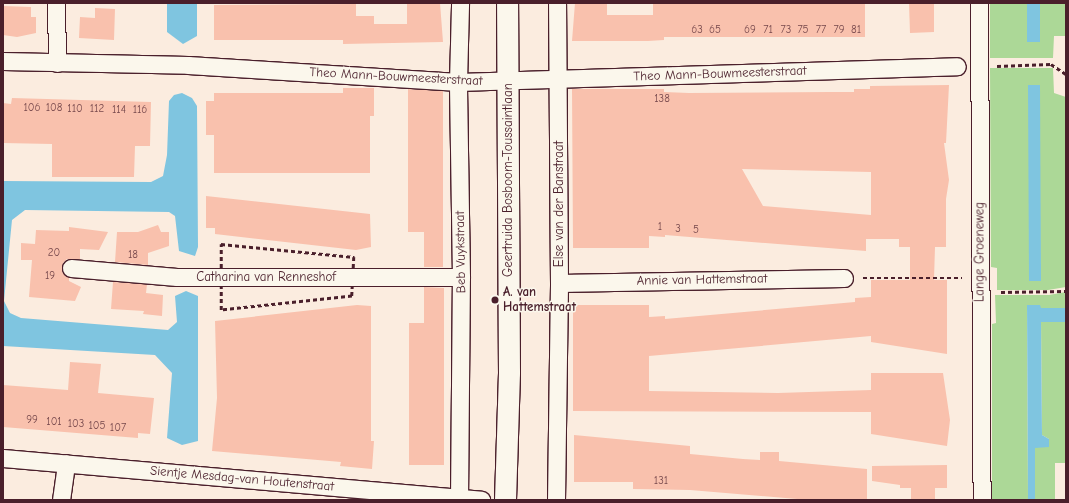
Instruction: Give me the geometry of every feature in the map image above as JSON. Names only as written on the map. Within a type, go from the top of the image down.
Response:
[{"type":"street","points":[[56,3],[57,63]]},
{"type":"street","name":"Beb Vuykstraat","points":[[459,499],[461,277],[458,82],[460,3]]},
{"type":"street","name":"Geertruida Bosboom-Toussaintlaan","points":[[505,500],[509,372],[509,81],[507,3]]},
{"type":"street","name":"Else van der Banstraat","points":[[556,500],[559,283],[557,3]]},
{"type":"street","name":"Lange Groeneweg","points":[[979,3],[982,500]]},
{"type":"street","name":"Theo Mann-Bouwmeesterstraat","points":[[3,61],[188,65],[458,82],[957,66]]},
{"type":"street","name":"Catharina van Renneshof","points":[[71,268],[177,277],[215,278],[461,277]]},
{"type":"street","name":"Annie van Hattemstraat","points":[[559,283],[844,278]]},
{"type":"street","name":"Sientje Mesdag-van Houtenstraat","points":[[3,458],[481,500]]},
{"type":"street","points":[[61,500],[66,463]]},
{"type":"path","points":[[980,66],[1050,64],[1066,74]]},
{"type":"path","points":[[844,278],[1066,291]]},
{"type":"green space","points":[[990,3],[1027,3],[1027,42],[1040,42],[1040,3],[1066,3],[1066,36],[1054,36],[1053,58],[990,58]]},
{"type":"green space","points":[[990,68],[1053,68],[1054,93],[1066,97],[1066,287],[1048,290],[997,290],[997,268],[991,267]]},
{"type":"green space","points":[[1066,292],[1066,308],[1040,308],[1040,305],[1027,305],[1028,500],[992,500],[992,324],[996,323],[995,295],[1049,295]]},
{"type":"green space","points":[[1041,322],[1066,322],[1066,463],[1055,463],[1055,500],[1035,500],[1035,447],[1049,447],[1049,439],[1042,435]]},
{"type":"water","points":[[167,3],[197,3],[197,36],[183,44],[167,32]]},
{"type":"water","points":[[1027,3],[1040,3],[1040,42],[1027,42]]},
{"type":"water","points":[[1028,85],[1040,85],[1041,281],[1029,281]]},
{"type":"water","points":[[182,93],[192,98],[197,106],[198,247],[195,256],[179,251],[175,216],[169,212],[25,210],[12,220],[4,301],[10,313],[21,318],[168,330],[177,322],[175,296],[186,291],[198,296],[198,441],[182,445],[167,438],[172,373],[155,355],[3,346],[3,181],[151,182],[163,176],[167,155],[169,101],[174,95]]},
{"type":"water","points":[[1027,305],[1040,305],[1041,308],[1066,308],[1066,322],[1041,322],[1042,435],[1049,439],[1049,447],[1035,448],[1035,500],[1028,500]]},
{"type":"building","points":[[407,3],[440,3],[443,42],[343,44],[343,40],[214,40],[214,5],[356,4],[356,16],[374,16],[374,24],[407,24]]},
{"type":"building","points":[[575,3],[607,3],[607,15],[653,15],[653,3],[865,3],[865,37],[664,37],[664,40],[648,41],[572,41]]},
{"type":"building","points":[[909,3],[934,3],[934,32],[910,33]]},
{"type":"building","points":[[3,6],[31,7],[31,17],[36,17],[36,33],[17,37],[3,35]]},
{"type":"building","points":[[95,8],[115,9],[114,40],[79,38],[80,17],[95,18]]},
{"type":"building","points":[[949,85],[946,143],[944,143],[949,180],[946,199],[946,247],[935,247],[934,280],[947,280],[947,354],[871,342],[871,336],[649,356],[649,391],[778,393],[871,390],[871,373],[943,373],[950,420],[947,446],[871,434],[871,412],[573,411],[573,305],[649,305],[649,317],[665,316],[665,319],[855,302],[855,298],[871,297],[871,280],[910,280],[910,247],[899,247],[899,239],[866,239],[866,251],[665,235],[665,237],[649,236],[649,248],[573,248],[572,89],[664,89],[664,92],[689,93],[854,92],[854,89],[870,89],[870,86]],"holes":[[[742,169],[871,172],[871,215],[763,206]]]},
{"type":"building","points":[[343,88],[374,88],[374,116],[370,116],[370,173],[214,173],[214,135],[206,135],[206,101],[214,101],[214,93],[343,93]]},
{"type":"building","points":[[408,89],[443,91],[443,267],[424,267],[424,232],[408,232]]},
{"type":"building","points":[[12,98],[151,102],[150,146],[135,146],[134,177],[52,177],[52,144],[3,143],[3,103],[11,104]]},
{"type":"building","points":[[206,196],[370,214],[371,247],[356,250],[215,234],[215,228],[206,228]]},
{"type":"building","points":[[158,225],[161,232],[169,232],[169,246],[148,253],[148,265],[115,262],[117,232],[138,232]]},
{"type":"building","points":[[69,227],[108,232],[99,250],[80,249],[80,259],[67,259],[63,263],[62,272],[69,278],[69,281],[81,287],[75,301],[29,297],[32,260],[21,260],[21,243],[35,244],[36,230],[69,231]]},
{"type":"building","points":[[113,282],[147,284],[146,293],[163,295],[162,316],[143,314],[144,311],[111,309]]},
{"type":"building","points":[[424,287],[444,288],[444,465],[409,465],[409,323],[424,323]]},
{"type":"building","points":[[357,305],[371,306],[371,441],[374,441],[372,469],[340,466],[341,462],[212,451],[217,398],[215,321]]},
{"type":"building","points":[[70,362],[101,364],[98,393],[154,398],[150,434],[138,433],[138,438],[3,427],[3,385],[68,390]]},
{"type":"building","points":[[574,435],[690,446],[690,454],[743,459],[760,460],[760,452],[779,452],[779,461],[867,469],[867,500],[809,500],[690,490],[633,489],[633,482],[574,482]]},
{"type":"building","points":[[947,465],[947,488],[935,488],[935,500],[911,500],[911,488],[900,488],[900,485],[872,481],[872,466]]},
{"type":"place","name":"A. van Hattemstraat","points":[[495,300]]}]
